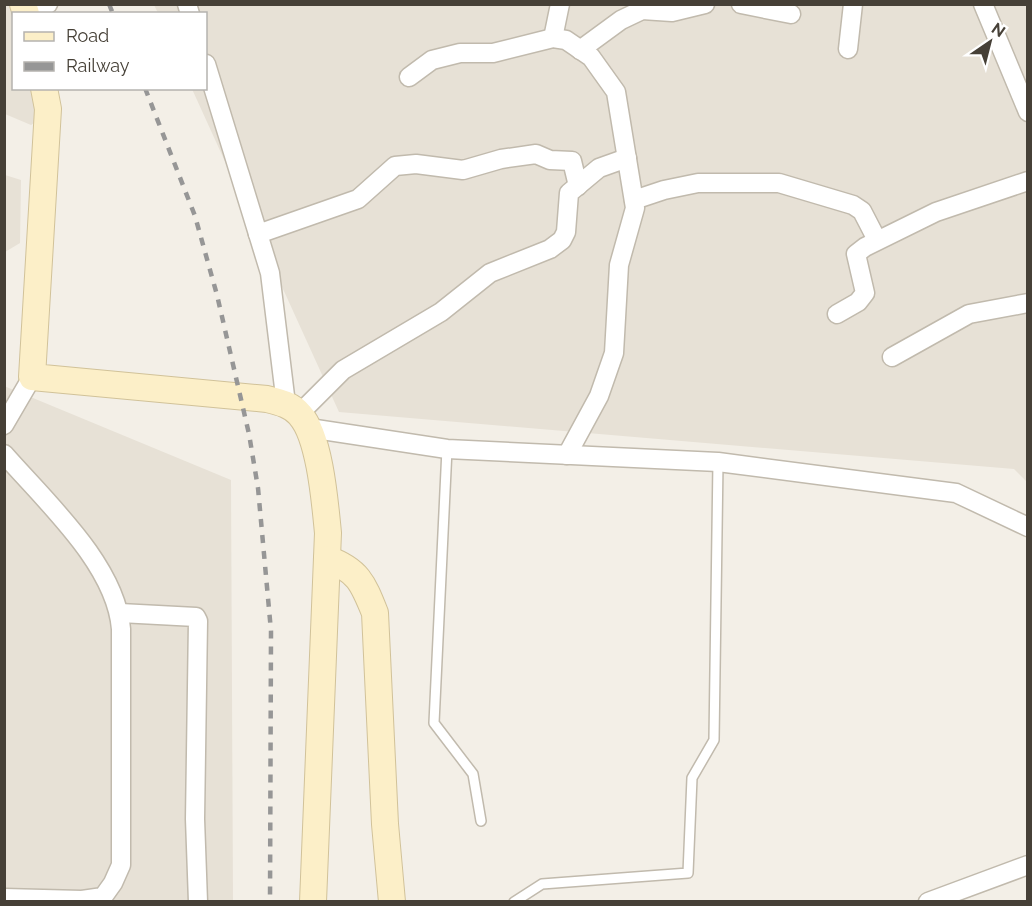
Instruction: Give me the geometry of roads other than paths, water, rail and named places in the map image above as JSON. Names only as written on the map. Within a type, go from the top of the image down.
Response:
[{"type":"main road","points":[[44,90],[48,110],[32,377],[267,399],[298,415],[324,489],[328,533],[313,902]]},
{"type":"main road","points":[[327,559],[347,566],[362,582],[375,613],[384,824],[392,902]]},
{"type":"street","points":[[31,12],[48,4]]},
{"type":"street","points":[[553,38],[560,4]]},
{"type":"street","points":[[580,50],[621,20],[642,10],[672,12],[705,4]]},
{"type":"street","points":[[741,4],[790,14]]},
{"type":"street","points":[[848,49],[853,4]]},
{"type":"street","points":[[983,4],[1028,112]]},
{"type":"street","points":[[409,77],[432,60],[460,53],[493,53],[553,38],[566,40],[591,57],[616,92],[635,208],[620,265],[615,353],[599,396],[567,455]]},
{"type":"street","points":[[207,67],[270,273],[298,415]]},
{"type":"street","points":[[258,234],[358,198],[395,166],[408,164],[463,170],[501,159],[536,154],[550,160],[572,161],[578,186]]},
{"type":"street","points":[[298,415],[343,370],[441,312],[490,273],[550,249],[562,240],[566,232],[569,193],[599,168],[627,158]]},
{"type":"street","points":[[837,314],[858,302],[865,293],[856,254],[877,240],[936,212],[1028,181]]},
{"type":"street","points":[[634,201],[664,190],[698,183],[779,183],[853,205],[862,211],[877,240]]},
{"type":"street","points":[[892,357],[969,314],[1028,303]]},
{"type":"street","points":[[7,413],[32,377]]},
{"type":"street","points":[[298,415],[447,449],[718,462],[956,493],[1028,527]]},
{"type":"street","points":[[4,454],[94,559],[110,583],[120,613],[121,865],[113,883],[103,897],[82,900],[4,898]]},
{"type":"street","points":[[120,613],[196,616],[198,621],[195,819],[198,902]]},
{"type":"street","points":[[928,902],[1028,865]]},
{"type":"lane","points":[[447,449],[434,723],[473,774],[481,821]]},
{"type":"lane","points":[[514,902],[542,884],[688,873],[692,778],[714,741],[718,462]]},
{"type":"railway","points":[[109,4],[112,12]]},
{"type":"railway","points":[[146,90],[195,216],[217,295],[249,434],[258,488],[271,631],[270,902]]}]
